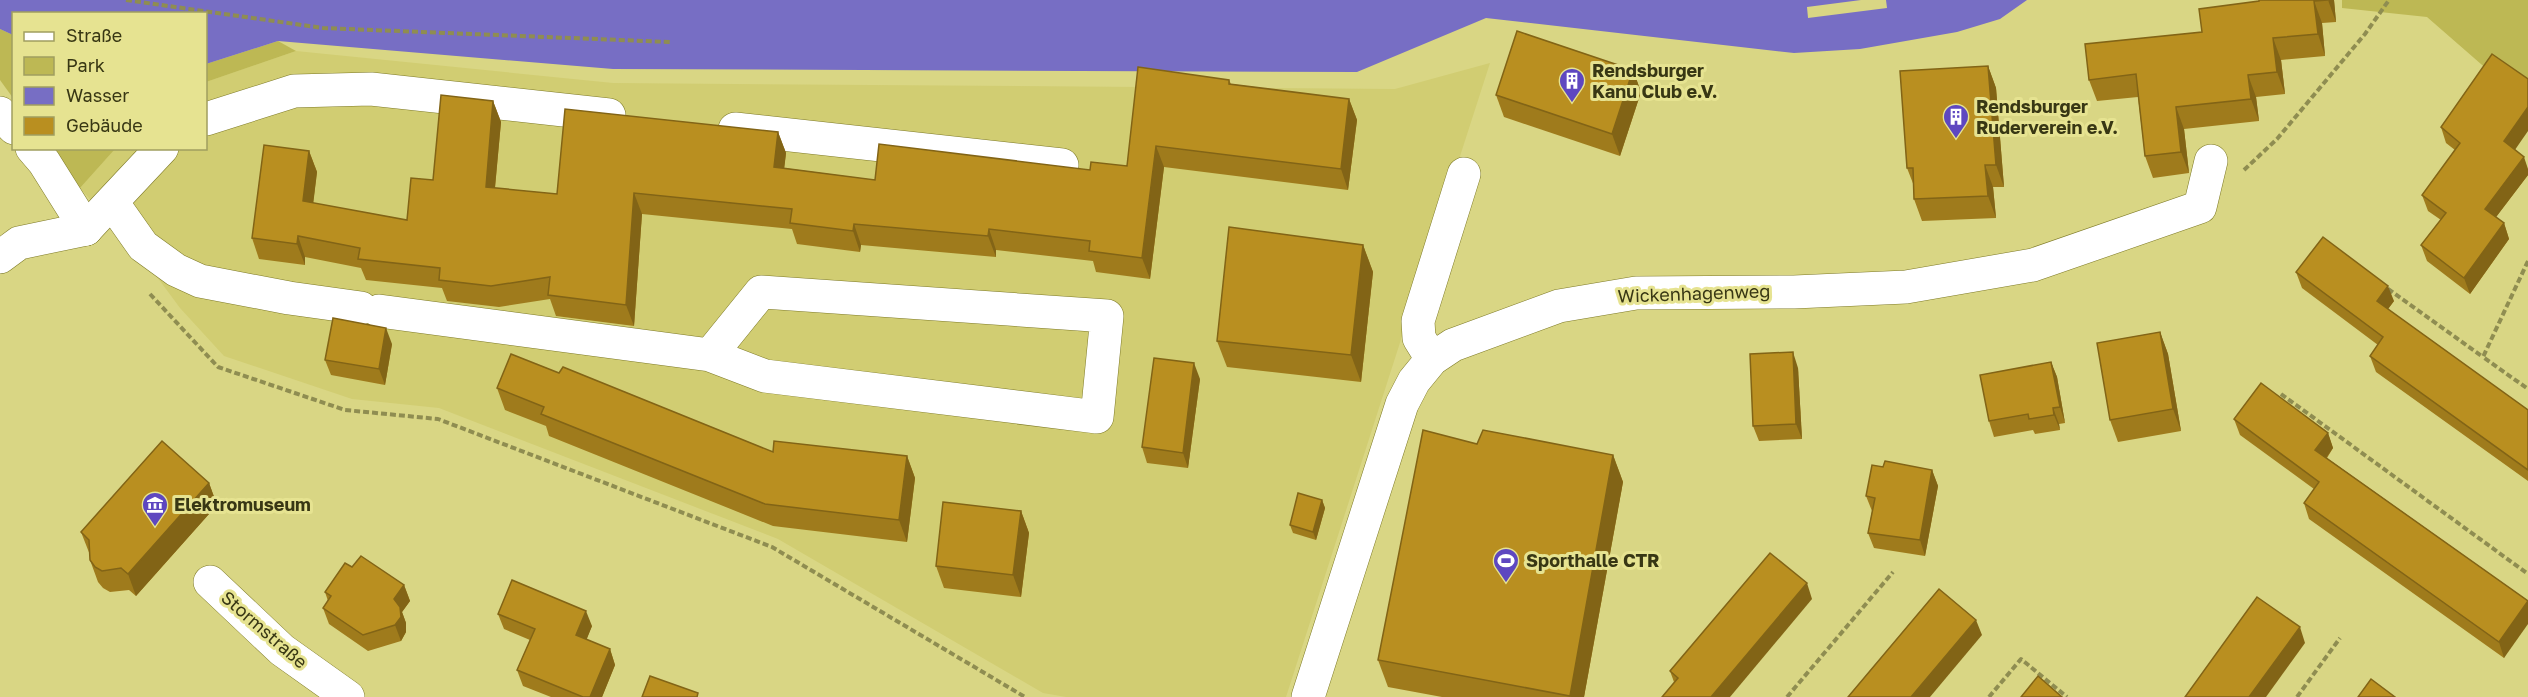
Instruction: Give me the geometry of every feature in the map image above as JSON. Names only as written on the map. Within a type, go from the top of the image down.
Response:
[{"type":"street","points":[[207,119],[294,91],[371,89],[633,118]]},
{"type":"street","points":[[0,113],[12,126]]},
{"type":"street","points":[[705,126],[1062,165]]},
{"type":"street","points":[[34,150],[44,162],[86,229]]},
{"type":"street","points":[[0,257],[19,243],[86,229],[160,150]]},
{"type":"street","points":[[2200,207],[2211,161]]},
{"type":"street","points":[[1432,359],[1419,338],[1418,321],[1464,174]]},
{"type":"street","points":[[112,202],[143,246],[176,270],[200,281],[370,310],[710,355],[765,376],[1097,417],[1107,316],[761,292],[710,355]]},
{"type":"street","name":"Wickenhagenweg","points":[[1308,697],[1402,404],[1414,381],[1432,359],[1453,345],[1559,306],[1636,293],[1906,287],[2032,266],[2200,207]]},
{"type":"street","name":"Stormstraße","points":[[210,582],[282,650],[348,697]]},
{"type":"path","points":[[126,0],[323,28],[670,42]]},
{"type":"path","points":[[2200,207],[2277,139],[2365,34],[2389,0]]},
{"type":"path","points":[[2483,357],[2528,261]]},
{"type":"path","points":[[2383,285],[2528,389]]},
{"type":"path","points":[[145,290],[218,367],[345,410],[438,418],[772,547],[1025,697]]},
{"type":"path","points":[[2282,394],[2528,574]]},
{"type":"path","points":[[1787,697],[1893,572]]},
{"type":"path","points":[[2297,697],[2340,638]]},
{"type":"path","points":[[1989,697],[2021,659],[2067,697]]},
{"type":"shaded area","points":[[296,51],[613,83],[1395,89],[1490,63],[1286,697],[1066,697],[1043,693],[778,539],[439,408],[352,399],[224,356],[180,308],[146,262],[80,188],[114,150],[207,150],[207,82]]},
{"type":"green space","points":[[2342,0],[2528,0],[2528,105],[2427,17],[2342,8]]},
{"type":"green space","points":[[0,29],[12,35],[12,97],[0,80]]},
{"type":"green space","points":[[278,41],[296,51],[207,82],[207,64]]},
{"type":"green space","points":[[52,150],[114,150],[80,188]]},
{"type":"water","points":[[0,0],[2027,0],[2000,19],[1957,32],[1860,49],[1794,53],[1486,18],[1357,72],[613,69],[278,41],[207,64],[207,12],[12,12],[12,35],[0,29]]},
{"type":"pier","points":[[1861,0],[1886,0],[1887,8],[1808,18],[1807,7]]},
{"type":"building","points":[[2259,0],[2328,0],[2314,1],[2318,34],[2273,38],[2277,72],[2248,75],[2251,99],[2176,107],[2181,152],[2145,156],[2136,74],[2089,80],[2085,44],[2202,32],[2199,9]]},
{"type":"building","name":"Rendsburger Kanu Club e.V.","points":[[1517,31],[1633,70],[1612,134],[1496,95]]},
{"type":"building","points":[[2492,54],[2528,79],[2528,107],[2504,141],[2524,157],[2485,209],[2504,223],[2464,278],[2421,245],[2446,213],[2422,195],[2460,143],[2441,127]]},
{"type":"building","name":"Rendsburger Ruderverein e.V.","points":[[1988,66],[1996,165],[1985,165],[1988,196],[1914,199],[1913,168],[1907,168],[1900,71]]},
{"type":"building","points":[[1138,67],[1229,80],[1229,84],[1349,99],[1341,169],[1156,146],[1142,258],[1089,251],[1090,241],[989,229],[988,236],[854,224],[853,231],[790,223],[792,209],[634,193],[626,305],[548,295],[550,277],[491,286],[439,280],[440,268],[358,259],[360,248],[298,236],[297,244],[252,238],[264,145],[309,151],[303,201],[407,220],[411,178],[433,180],[441,95],[493,101],[486,187],[557,194],[565,109],[778,132],[774,167],[875,180],[879,144],[1090,170],[1091,162],[1127,166]]},
{"type":"building","points":[[1229,227],[1363,245],[1351,355],[1217,341]]},
{"type":"building","points":[[2323,237],[2388,286],[2377,301],[2528,410],[2528,470],[2370,356],[2383,337],[2296,272]]},
{"type":"building","points":[[333,318],[386,328],[379,369],[325,360]]},
{"type":"building","points":[[2160,332],[2173,409],[2110,420],[2097,343]]},
{"type":"building","points":[[1793,352],[1796,424],[1753,426],[1750,354]]},
{"type":"building","points":[[511,354],[559,373],[563,367],[773,452],[774,441],[907,456],[899,520],[765,504],[541,414],[544,407],[497,388]]},
{"type":"building","points":[[1154,358],[1194,363],[1183,453],[1142,447]]},
{"type":"building","points":[[2051,362],[2060,407],[2053,408],[2054,415],[2029,419],[2028,414],[1989,421],[1980,375]]},
{"type":"building","points":[[2261,383],[2328,433],[2315,450],[2528,601],[2499,642],[2304,503],[2319,482],[2234,419]]},
{"type":"building","name":"Sporthalle CTR","points":[[1423,430],[1477,444],[1483,430],[1613,455],[1570,696],[1378,660]]},
{"type":"building","name":"Elektromuseum","points":[[162,441],[209,483],[128,574],[121,568],[102,571],[90,560],[89,540],[81,532]]},
{"type":"building","points":[[1885,461],[1932,470],[1920,540],[1868,533],[1875,498],[1866,496],[1872,465],[1883,467]]},
{"type":"building","points":[[1298,493],[1322,500],[1313,532],[1290,525]]},
{"type":"building","points":[[943,502],[1021,511],[1013,575],[936,566]]},
{"type":"building","points":[[1770,553],[1807,583],[1711,697],[1662,697],[1678,678],[1670,671]]},
{"type":"building","points":[[361,556],[404,585],[394,599],[400,607],[401,617],[395,625],[363,635],[323,608],[331,596],[325,592],[345,563],[352,567]]},
{"type":"building","points":[[512,580],[586,611],[576,635],[610,649],[590,697],[583,697],[517,670],[535,629],[498,614]]},
{"type":"building","points":[[1939,589],[1976,620],[1911,697],[1848,697]]},
{"type":"building","points":[[2257,597],[2300,627],[2249,697],[2185,697]]},
{"type":"building","points":[[650,676],[698,693],[697,697],[642,697]]},
{"type":"building","points":[[2038,676],[2062,697],[2021,697]]},
{"type":"building","points":[[2371,679],[2395,697],[2358,697]]},
{"type":"place","name":"Rendsburger Kanu Club e.V.","points":[[1572,104]]},
{"type":"place","name":"Rendsburger Ruderverein e.V.","points":[[1956,140]]},
{"type":"place","name":"Elektromuseum","points":[[155,528]]},
{"type":"place","name":"Sporthalle CTR","points":[[1506,584]]}]
